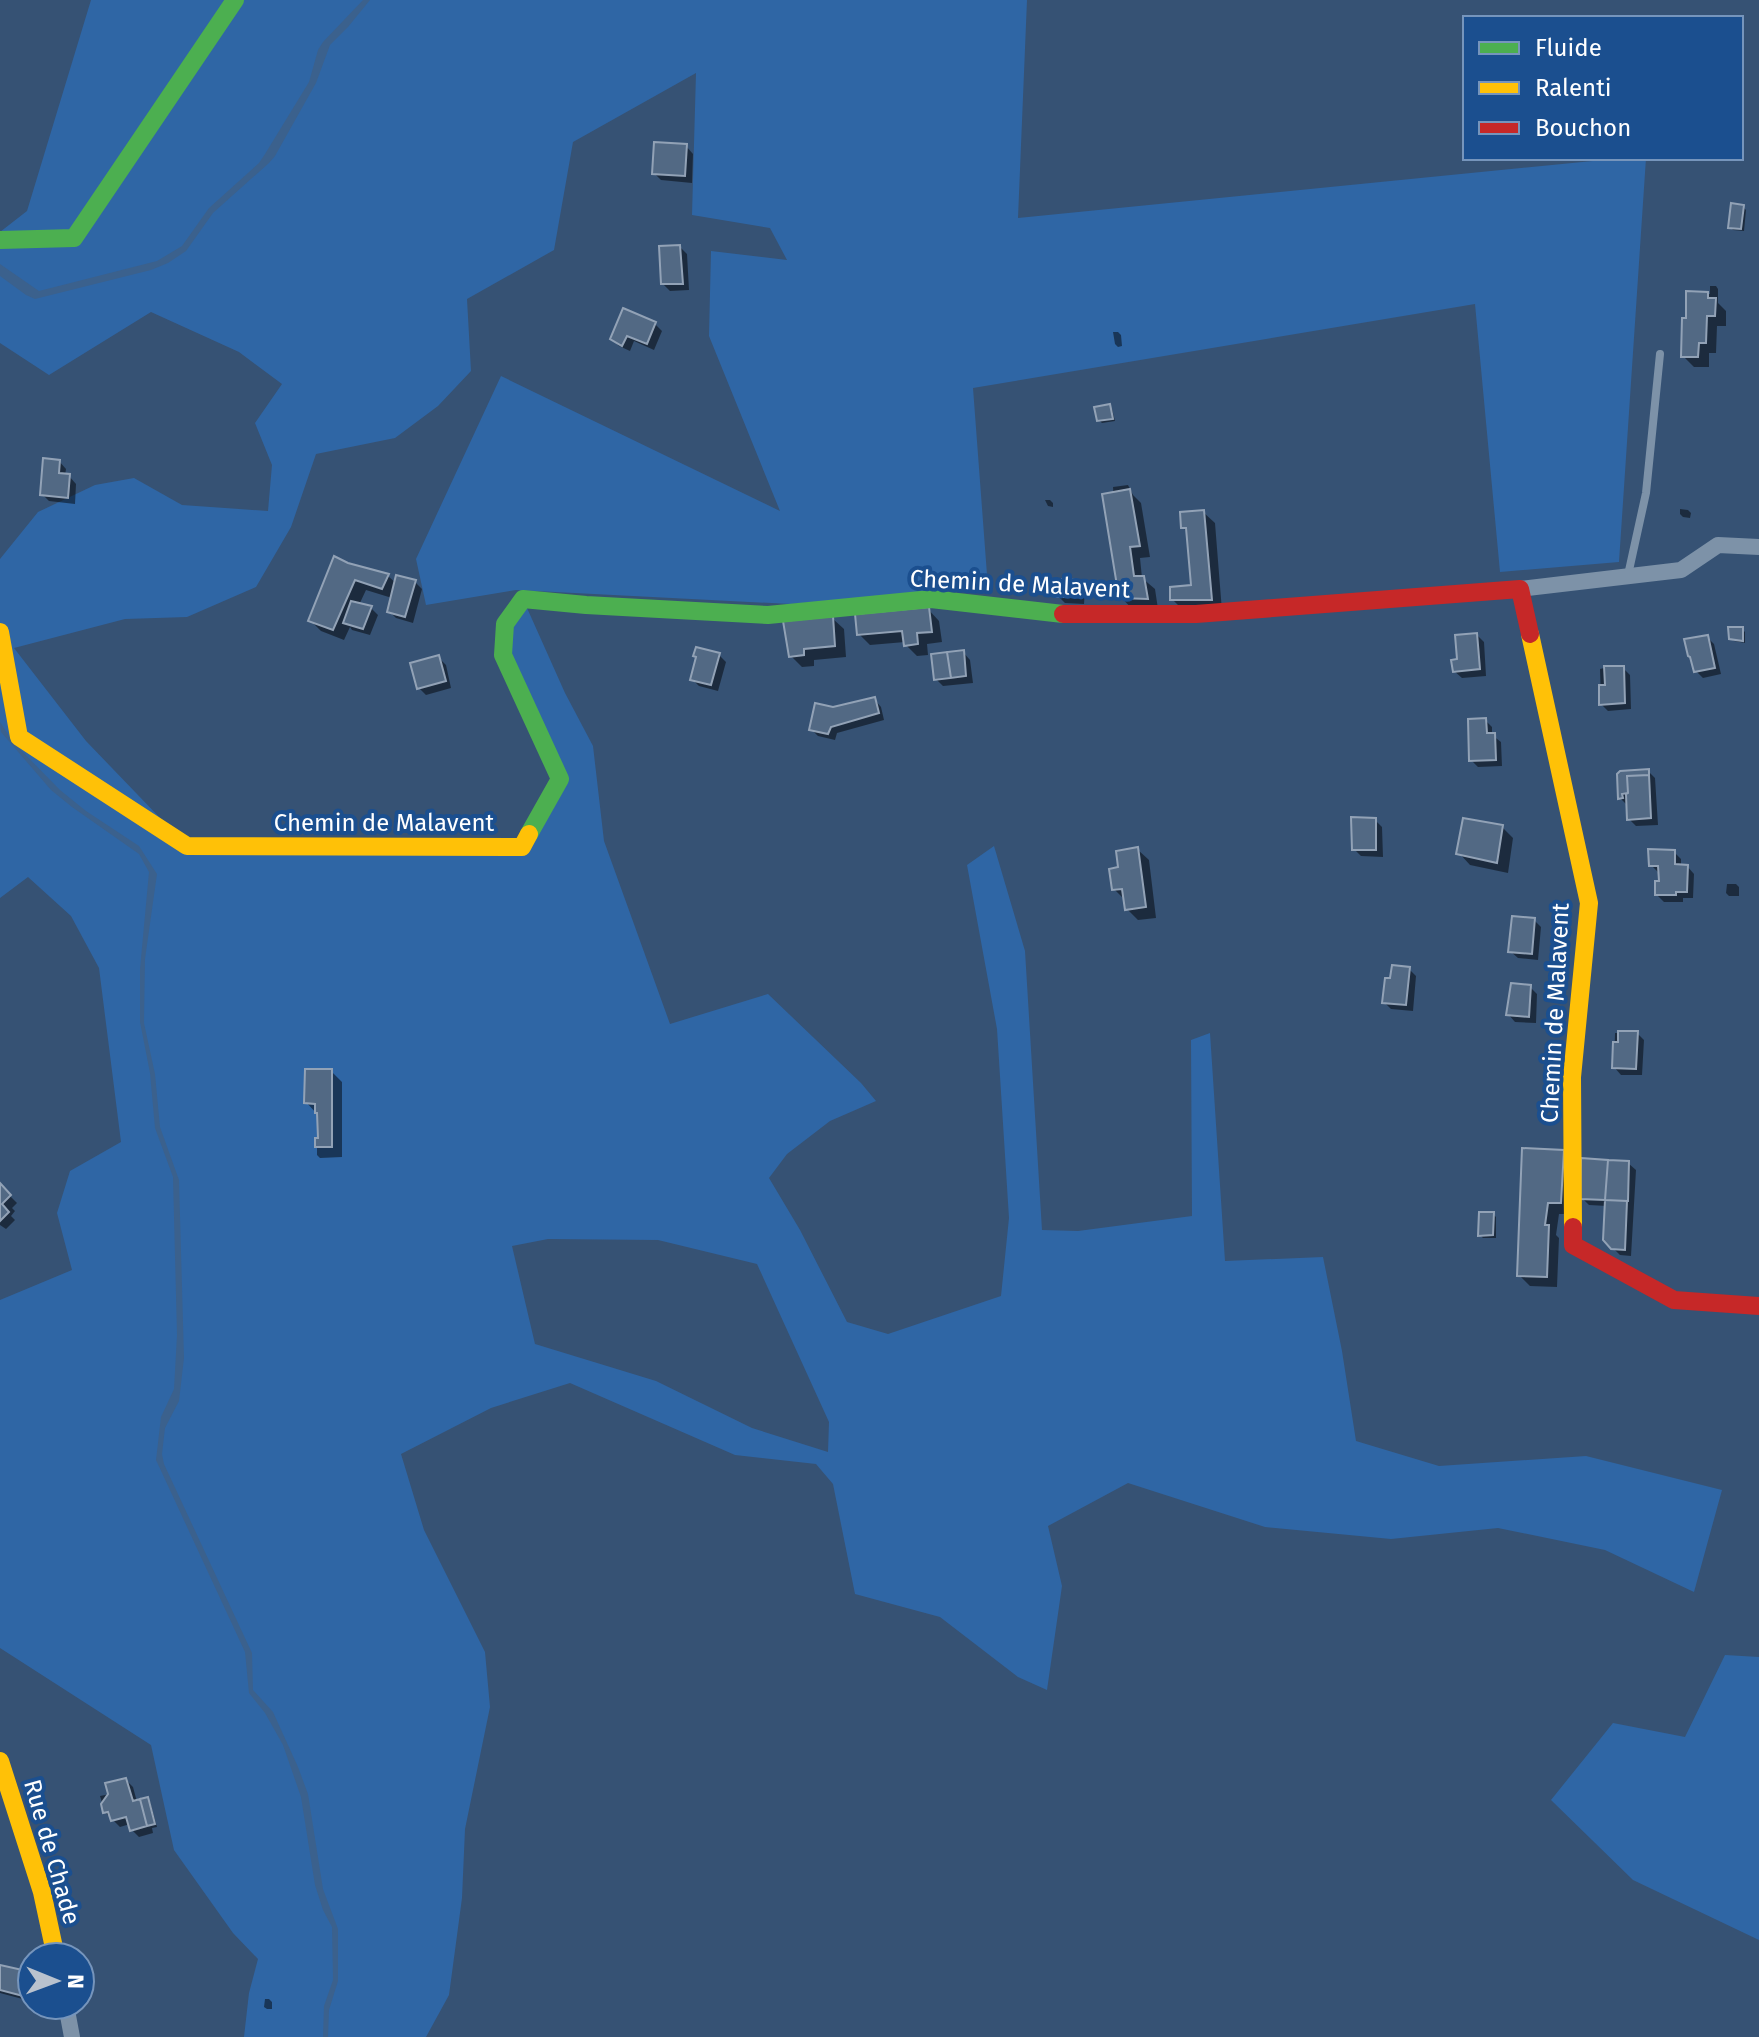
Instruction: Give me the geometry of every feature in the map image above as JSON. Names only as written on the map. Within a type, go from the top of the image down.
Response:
[{"type":"street","points":[[0,240],[74,238],[235,0]]},
{"type":"street","points":[[1520,589],[1681,570],[1718,545],[1759,547]]},
{"type":"street","name":"Chemin de Malavent","points":[[0,632],[19,737],[187,846],[522,847],[560,779],[503,655],[505,624],[523,599],[768,615],[931,599],[1052,614],[1196,614],[1520,589],[1589,903],[1572,1077],[1573,1245],[1674,1300],[1759,1306]]},
{"type":"street","name":"Rue de Chade","points":[[0,1761],[42,1892],[53,1941]]},
{"type":"lane","points":[[1628,576],[1646,493],[1660,354]]},
{"type":"shaded area","points":[[91,0],[1027,0],[1018,218],[1603,160],[1646,160],[1619,562],[1500,572],[1475,304],[973,388],[988,588],[791,604],[516,590],[426,605],[416,559],[501,376],[780,511],[709,336],[711,251],[787,260],[770,228],[692,215],[696,73],[573,142],[554,250],[467,299],[471,371],[438,406],[395,438],[316,454],[291,527],[256,587],[187,617],[125,619],[14,648],[86,741],[187,846],[521,847],[559,779],[503,655],[523,599],[565,693],[593,746],[604,841],[670,1024],[768,994],[876,1101],[830,1121],[787,1154],[769,1178],[800,1230],[847,1322],[888,1334],[1001,1296],[1009,1218],[997,1029],[967,865],[994,846],[1025,951],[1042,1230],[1078,1231],[1192,1216],[1191,1040],[1210,1033],[1225,1261],[1323,1257],[1356,1441],[1439,1466],[1586,1456],[1722,1490],[1694,1592],[1605,1550],[1498,1528],[1391,1539],[1265,1527],[1128,1483],[1048,1526],[1062,1586],[1047,1690],[1018,1677],[940,1617],[855,1594],[833,1484],[816,1464],[735,1455],[570,1383],[491,1408],[401,1454],[424,1530],[485,1652],[490,1707],[465,1829],[462,1898],[449,1995],[426,2037],[244,2037],[249,1993],[258,1959],[233,1933],[174,1850],[151,1745],[0,1648],[0,1300],[72,1270],[57,1213],[70,1171],[121,1142],[99,968],[71,916],[28,877],[0,898],[0,559],[38,512],[95,485],[134,478],[182,505],[268,511],[272,465],[255,423],[282,384],[239,352],[151,312],[49,375],[0,343],[0,232],[27,211]],"holes":[[[548,1239],[658,1240],[757,1264],[829,1422],[828,1452],[752,1428],[656,1381],[535,1344],[512,1246]]]},
{"type":"shaded area","points":[[363,0],[370,0],[330,45],[316,83],[275,156],[213,213],[186,251],[151,270],[35,299],[0,276],[0,264],[39,291],[157,261],[182,246],[209,208],[259,163],[309,82],[323,42]]},
{"type":"shaded area","points":[[0,722],[13,742],[60,790],[139,846],[157,874],[145,959],[144,1023],[155,1074],[160,1127],[179,1180],[184,1358],[179,1401],[165,1428],[162,1454],[252,1653],[253,1690],[273,1712],[308,1794],[323,1889],[338,1929],[338,1981],[329,2010],[328,2037],[323,2037],[324,2006],[333,1980],[332,1927],[315,1885],[301,1797],[283,1745],[265,1713],[249,1693],[245,1652],[156,1460],[161,1417],[174,1389],[177,1335],[173,1177],[155,1128],[150,1073],[140,1022],[140,969],[149,872],[139,854],[51,790],[1,732]]},
{"type":"shaded area","points":[[1725,1655],[1759,1657],[1759,1940],[1633,1880],[1551,1800],[1613,1723],[1685,1737]]},
{"type":"building","points":[[654,142],[687,144],[685,176],[652,174]]},
{"type":"building","points":[[1731,203],[1744,205],[1741,229],[1728,228]]},
{"type":"building","points":[[680,245],[683,284],[661,284],[659,246]]},
{"type":"building","points":[[1686,291],[1708,292],[1708,298],[1716,298],[1715,316],[1707,316],[1706,343],[1699,343],[1698,357],[1681,357]]},
{"type":"building","points":[[623,308],[656,322],[647,344],[627,336],[622,346],[610,339]]},
{"type":"building","points":[[1110,404],[1113,419],[1097,421],[1094,407]]},
{"type":"building","points":[[43,458],[60,460],[59,473],[70,474],[68,498],[40,495]]},
{"type":"building","points":[[1130,489],[1140,546],[1130,547],[1134,576],[1144,576],[1148,599],[1119,598],[1102,494]]},
{"type":"building","points":[[1204,510],[1212,600],[1170,600],[1170,587],[1191,585],[1186,528],[1181,528],[1180,512]]},
{"type":"building","points":[[334,556],[389,574],[382,589],[355,580],[333,630],[308,621]]},
{"type":"building","points":[[396,575],[416,580],[405,617],[387,612]]},
{"type":"building","points":[[1057,579],[1078,580],[1078,597],[1056,597]]},
{"type":"building","points":[[351,601],[372,606],[363,629],[343,623]]},
{"type":"building","points":[[929,607],[932,632],[917,633],[918,644],[904,646],[902,631],[857,635],[855,614]]},
{"type":"building","points":[[833,616],[835,646],[804,649],[804,655],[789,657],[783,621]]},
{"type":"building","points":[[1728,627],[1743,627],[1743,641],[1729,639]]},
{"type":"building","points":[[1477,633],[1480,669],[1453,672],[1451,660],[1457,659],[1455,635]]},
{"type":"building","points":[[1708,635],[1715,668],[1694,672],[1684,639]]},
{"type":"building","points":[[696,647],[720,653],[711,685],[690,680]]},
{"type":"building","points":[[964,650],[966,676],[951,678],[947,652]]},
{"type":"building","points":[[947,652],[951,678],[934,680],[931,654]]},
{"type":"building","points":[[439,655],[446,681],[417,689],[410,663]]},
{"type":"building","points":[[1604,666],[1624,666],[1625,703],[1599,705],[1599,685],[1605,685]]},
{"type":"building","points":[[875,697],[879,713],[831,727],[828,734],[809,730],[815,703],[833,707]]},
{"type":"building","points":[[1486,718],[1487,733],[1495,733],[1496,760],[1469,761],[1468,719]]},
{"type":"building","points":[[1649,769],[1649,775],[1627,776],[1628,793],[1618,799],[1617,774],[1620,771]]},
{"type":"building","points":[[1649,775],[1651,818],[1627,820],[1627,776]]},
{"type":"building","points":[[1351,817],[1376,818],[1376,850],[1352,850]]},
{"type":"building","points":[[1463,818],[1503,825],[1497,863],[1456,854]]},
{"type":"building","points":[[1138,847],[1146,907],[1125,910],[1122,889],[1112,890],[1109,869],[1118,867],[1116,851]]},
{"type":"building","points":[[1648,849],[1675,850],[1675,864],[1688,865],[1687,892],[1655,895],[1655,881],[1659,881],[1658,866],[1649,866]]},
{"type":"building","points":[[1512,916],[1535,918],[1532,954],[1508,952]]},
{"type":"building","points":[[1392,965],[1410,967],[1406,1005],[1382,1003],[1385,978],[1390,978]]},
{"type":"building","points":[[1511,983],[1531,985],[1529,1017],[1506,1015]]},
{"type":"building","points":[[1618,1031],[1638,1031],[1636,1069],[1612,1068],[1613,1042],[1618,1042]]},
{"type":"building","points":[[305,1069],[332,1069],[332,1147],[315,1147],[315,1138],[318,1138],[317,1113],[315,1104],[304,1103]]},
{"type":"building","points":[[1522,1148],[1564,1150],[1561,1203],[1548,1203],[1545,1225],[1549,1225],[1547,1277],[1517,1276]]},
{"type":"building","points":[[1581,1158],[1608,1160],[1605,1200],[1580,1199]]},
{"type":"building","points":[[1608,1160],[1629,1161],[1628,1201],[1605,1200]]},
{"type":"building","points":[[0,1183],[11,1195],[2,1204],[9,1212],[0,1221]]},
{"type":"building","points":[[1605,1200],[1627,1201],[1625,1250],[1611,1249],[1603,1240]]},
{"type":"building","points":[[1479,1212],[1494,1212],[1493,1235],[1478,1236]]},
{"type":"building","points":[[126,1778],[133,1801],[140,1799],[147,1826],[130,1831],[126,1817],[111,1821],[108,1812],[103,1813],[101,1804],[108,1794],[105,1783]]},
{"type":"building","points":[[148,1797],[155,1824],[147,1826],[140,1799]]},
{"type":"building","points":[[0,1965],[16,1969],[16,1994],[0,1990]]},
{"type":"traffic: fast","points":[[0,240],[74,238],[235,0]]},
{"type":"traffic: fast","points":[[529,834],[560,779],[503,655],[505,624],[523,599],[768,615],[931,599],[1063,614]]},
{"type":"traffic: slow","points":[[0,632],[19,737],[187,846],[522,847],[529,834]]},
{"type":"traffic: slow","points":[[1530,634],[1589,903],[1572,1077],[1573,1227]]},
{"type":"traffic: slow","points":[[0,1761],[42,1892],[53,1941]]},
{"type":"traffic: jam","points":[[1063,614],[1196,614],[1520,589],[1530,634]]},
{"type":"traffic: jam","points":[[1573,1227],[1573,1245],[1674,1300],[1759,1306]]}]
